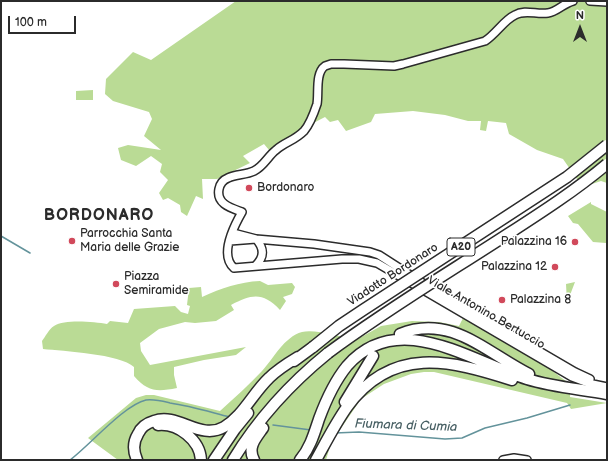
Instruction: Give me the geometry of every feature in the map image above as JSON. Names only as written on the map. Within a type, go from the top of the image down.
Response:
[{"type":"highway","name":"Viadotto Bordonaro","points":[[298,357],[363,310],[567,178],[607,145]]},
{"type":"highway","name":"A20","points":[[233,460],[256,426],[279,399],[310,368],[328,353],[370,322],[576,189],[607,164]]},
{"type":"highway","points":[[400,334],[423,327],[454,332],[473,341],[537,378],[567,387]]},
{"type":"highway","points":[[300,460],[309,446],[327,399],[346,367],[356,357],[368,349],[385,342],[406,339],[431,343],[454,349],[525,378],[542,383],[607,394]]},
{"type":"highway","points":[[305,460],[314,442],[330,400],[340,381],[359,359],[369,352],[386,345],[407,343],[437,347],[544,388]]},
{"type":"highway","points":[[254,460],[251,450],[257,437],[287,399],[328,353]]},
{"type":"highway","points":[[313,460],[360,374],[373,356]]},
{"type":"highway","name":"A20","points":[[214,460],[235,429],[261,396],[298,357]]},
{"type":"highway","points":[[137,460],[134,453],[135,441],[145,424],[164,419],[178,421],[203,431],[220,429],[234,419],[268,378],[283,366],[298,357]]},
{"type":"highway","points":[[316,460],[343,412],[357,395],[380,376],[404,366],[422,362],[449,363],[475,369],[524,384],[607,400]]},
{"type":"highway","points":[[140,460],[137,452],[140,438],[143,433],[149,428],[163,425],[176,429],[188,436],[200,450],[201,460]]},
{"type":"street","points":[[256,239],[230,241],[242,212],[226,206],[220,201],[218,196],[220,185],[230,177],[249,173],[258,169],[276,150],[294,140],[305,129],[311,121],[316,106],[320,73],[325,66],[336,64],[394,66],[403,64],[485,41],[494,35],[510,17],[518,13],[550,13],[566,3],[573,1]]},
{"type":"street","points":[[590,1],[607,2]]},
{"type":"street","points":[[233,233],[256,239],[263,252],[261,260],[255,266]]},
{"type":"street","name":"Viale Antonino Bertuccio","points":[[256,239],[319,244],[343,249],[365,251],[379,255],[580,375],[607,383]]},
{"type":"street","name":"Viale Antonino Bertuccio","points":[[230,241],[227,257],[234,268],[342,259],[359,259],[374,262],[572,376],[588,383],[607,387]]},
{"type":"street","points":[[503,460],[514,458],[527,460]]},
{"type":"green space","points":[[236,1],[607,1],[607,183],[601,181],[592,184],[577,179],[563,159],[537,150],[509,134],[506,123],[488,121],[486,131],[480,130],[481,121],[468,121],[445,115],[413,111],[375,114],[371,122],[346,131],[338,120],[330,122],[325,117],[298,131],[269,150],[264,144],[243,156],[250,163],[217,179],[202,179],[203,199],[196,196],[187,216],[181,212],[180,205],[168,198],[163,200],[159,193],[168,180],[160,172],[162,164],[151,156],[136,166],[121,160],[118,148],[128,145],[161,150],[144,136],[152,119],[149,112],[113,101],[105,94],[106,79],[133,52],[151,60]]},
{"type":"green space","points":[[93,90],[93,100],[76,100],[76,91]]},
{"type":"green space","points":[[591,202],[591,204],[607,212],[606,243],[593,242],[578,224],[573,223],[568,216]]},
{"type":"green space","points":[[260,281],[268,285],[292,283],[295,287],[292,294],[283,297],[286,301],[280,310],[268,300],[251,297],[231,305],[234,310],[216,321],[195,323],[185,322],[159,329],[140,343],[141,351],[150,365],[246,347],[236,355],[174,367],[177,388],[153,390],[148,388],[134,376],[134,367],[117,359],[77,352],[43,349],[42,341],[50,329],[65,322],[95,322],[107,324],[110,321],[128,323],[134,309],[175,306],[181,312],[188,314],[190,306],[187,305],[189,288],[201,287],[202,297],[231,286]]},
{"type":"green space","points":[[575,282],[567,303],[566,284]]},
{"type":"green space","points":[[464,316],[550,369],[571,385],[570,397],[607,403],[571,409],[567,403],[434,372],[424,372],[411,374],[384,384],[361,399],[331,443],[326,460],[118,460],[88,438],[136,398],[146,395],[154,395],[220,411],[262,371],[290,338],[302,332],[321,332],[356,340],[381,326],[412,321],[439,322],[459,326]]},
{"type":"waterway","points":[[1,236],[30,253]]},
{"type":"waterway","name":"Fiumara di Cumia","points":[[70,460],[128,409],[137,403],[146,400],[158,400],[230,417]]},
{"type":"waterway","name":"Fiumara di Cumia","points":[[335,433],[359,432],[445,439],[462,438],[485,428],[527,418],[570,405]]},
{"type":"waterway","name":"Fiumara di Cumia","points":[[273,425],[311,430]]},
{"type":"place","name":"Bordonaro","points":[[249,188]]},
{"type":"place","name":"Parrocchia Santa Maria delle Grazie","points":[[72,241]]},
{"type":"place","name":"Palazzina 16","points":[[575,242]]},
{"type":"place","name":"Palazzina 12","points":[[555,267]]},
{"type":"place","name":"Piazza Semiramide","points":[[116,284]]},
{"type":"place","name":"Palazzina 8","points":[[502,300]]},
{"type":"district","name":"BORDONARO","points":[[99,216]]}]
